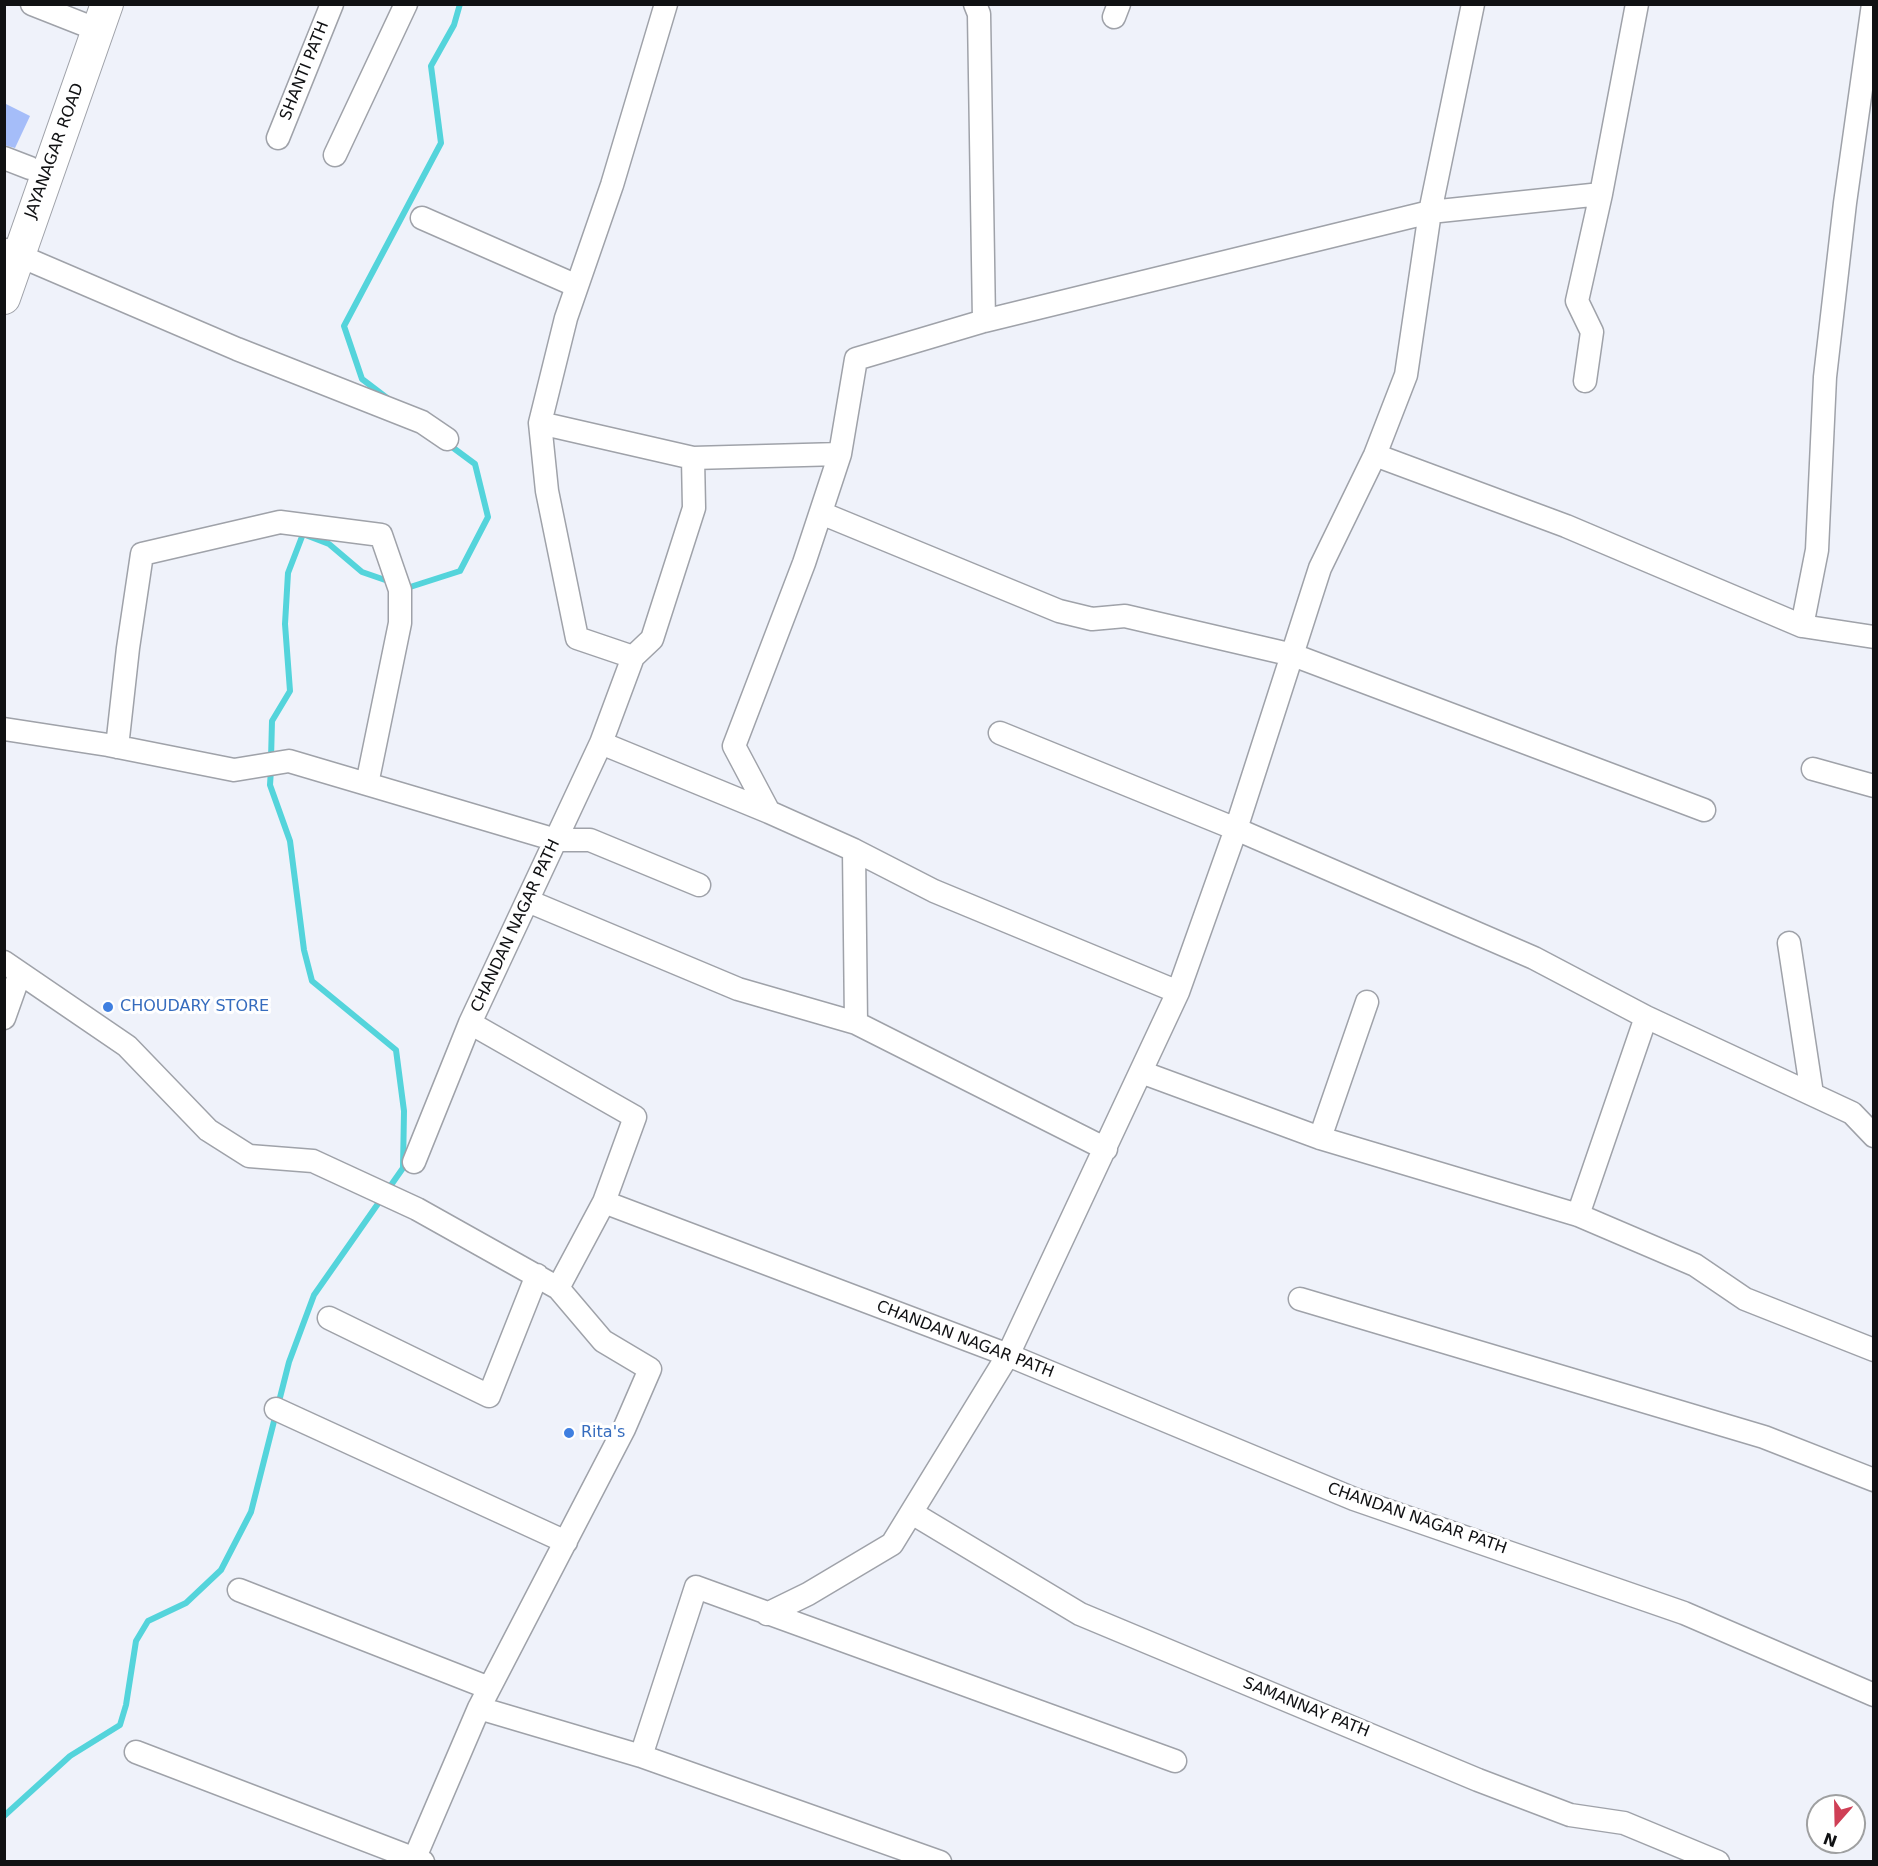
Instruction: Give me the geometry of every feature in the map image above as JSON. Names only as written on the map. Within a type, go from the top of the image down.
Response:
[{"type":"street","points":[[32,4],[92,16]]},
{"type":"street","name":"SHANTI PATH","points":[[278,138],[332,4]]},
{"type":"street","points":[[335,155],[406,4]]},
{"type":"street","points":[[666,4],[612,185],[566,318],[540,423],[547,491],[577,639],[633,657],[652,639],[694,508],[693,458]]},
{"type":"street","points":[[975,4],[979,14],[984,321]]},
{"type":"street","points":[[767,1614],[808,1594],[892,1544],[1008,1355],[1178,992],[1236,829],[1320,568],[1375,455],[1406,375],[1430,212],[1473,4]]},
{"type":"street","points":[[1585,381],[1592,332],[1577,301],[1601,194],[1637,4]]},
{"type":"street","points":[[1802,626],[1817,550],[1825,377],[1865,129],[1874,4]]},
{"type":"street","name":"JAYANAGAR ROAD","points":[[4,298],[17,163],[92,16]]},
{"type":"street","name":"JAYANAGAR ROAD","points":[[9,249],[92,16]]},
{"type":"street","points":[[769,812],[734,746],[821,513],[840,454],[856,359],[984,321],[1430,212],[1601,194]]},
{"type":"street","points":[[422,218],[577,286]]},
{"type":"street","points":[[9,249],[237,350],[422,422],[447,439]]},
{"type":"street","points":[[540,423],[693,458],[840,454]]},
{"type":"street","points":[[1375,455],[1566,526],[1802,626],[1874,637]]},
{"type":"street","points":[[821,513],[1059,611],[1092,619],[1125,616],[1293,655],[1704,810]]},
{"type":"street","points":[[117,747],[128,648],[142,554],[280,522],[381,535],[397,580],[400,623],[367,784]]},
{"type":"street","name":"CHANDAN NAGAR PATH","points":[[633,657],[601,743],[470,1023],[635,1117],[604,1202],[1008,1355],[1354,1499],[1684,1613],[1874,1695]]},
{"type":"street","points":[[4,729],[117,747],[234,770],[289,761],[556,840],[590,840],[699,885]]},
{"type":"street","points":[[1000,733],[1236,829],[1534,958],[1646,1017],[1852,1113],[1874,1136]]},
{"type":"street","points":[[601,743],[769,812],[854,850],[934,891],[1178,992]]},
{"type":"street","points":[[1813,769],[1874,786]]},
{"type":"street","points":[[854,850],[856,1023]]},
{"type":"street","points":[[528,901],[738,989],[856,1023],[1106,1149]]},
{"type":"street","points":[[1789,943],[1812,1094]]},
{"type":"street","points":[[4,1018],[12,967],[127,1046],[208,1130],[249,1156],[313,1161],[417,1209],[558,1288],[603,1341],[650,1369],[624,1429],[479,1708],[417,1860],[136,1752]]},
{"type":"street","points":[[1320,1138],[1367,1002]]},
{"type":"street","points":[[1578,1215],[1646,1017]]},
{"type":"street","points":[[414,1162],[470,1023]]},
{"type":"street","points":[[1141,1072],[1320,1138],[1578,1215],[1695,1265],[1745,1299],[1874,1350]]},
{"type":"street","points":[[558,1288],[604,1202]]},
{"type":"street","points":[[329,1318],[489,1396],[537,1275]]},
{"type":"street","points":[[1300,1299],[1764,1437],[1874,1479]]},
{"type":"street","points":[[276,1409],[566,1542]]},
{"type":"street","name":"SAMANNAY PATH","points":[[912,1513],[1080,1614],[1478,1780],[1570,1815],[1624,1823],[1718,1862]]},
{"type":"street","points":[[641,1756],[696,1587],[1175,1761]]},
{"type":"street","points":[[239,1590],[489,1688]]},
{"type":"street","points":[[479,1708],[641,1756],[940,1862]]},
{"type":"building","points":[[4,103],[30,116],[15,148],[4,145]]},
{"type":"waterway","points":[[387,398],[362,379],[344,326],[441,143],[431,66],[454,25],[460,4]]},
{"type":"waterway","points":[[403,586],[407,588],[460,571],[488,517],[475,464],[448,444]]},
{"type":"waterway","points":[[271,759],[272,721],[290,691],[285,624],[288,573],[303,534],[329,544],[362,572],[391,582]]},
{"type":"waterway","points":[[4,1816],[70,1756],[120,1725],[126,1705],[136,1641],[148,1621],[186,1603],[221,1570],[251,1512],[289,1362],[314,1295],[403,1168],[404,1111],[396,1050],[312,981],[304,950],[290,841],[270,785],[271,769]]},
{"type":"place","name":"CHOUDARY STORE","points":[[108,1007]]},
{"type":"place","name":"Rita's","points":[[569,1433]]}]
